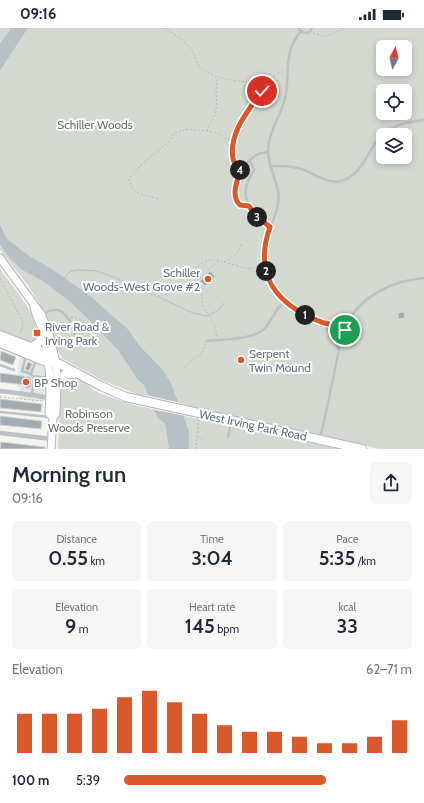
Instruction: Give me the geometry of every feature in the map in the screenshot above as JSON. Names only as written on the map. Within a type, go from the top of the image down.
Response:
[{"type":"main road","points":[[0,258],[41,314],[50,335],[52,362],[48,400],[49,413],[53,418]]},
{"type":"main road","points":[[33,305],[35,314],[44,335],[48,354],[52,362]]},
{"type":"main road","points":[[0,335],[30,350]]},
{"type":"main road","points":[[30,350],[39,343],[44,335]]},
{"type":"main road","points":[[0,343],[48,354]]},
{"type":"main road","name":"West Irving Park Road","points":[[30,350],[37,357],[77,373],[114,392],[145,402],[362,449]]},
{"type":"main road","points":[[50,381],[64,375],[77,373]]},
{"type":"main road","points":[[50,381],[56,414],[53,418],[52,449]]},
{"type":"street","points":[[0,391],[32,394],[48,400]]},
{"type":"street","points":[[0,434],[52,439]]},
{"type":"lane","points":[[299,28],[305,33],[310,32],[312,28]]},
{"type":"lane","points":[[301,31],[290,48],[285,97],[282,110],[271,137],[268,152],[270,166],[278,189],[279,198],[265,246],[264,264],[272,286],[284,301],[295,310],[327,327],[334,335],[339,352]]},
{"type":"lane","points":[[270,166],[294,166],[324,180],[341,181],[347,179],[358,169],[375,142],[386,132],[404,123],[424,120]]},
{"type":"lane","points":[[249,206],[238,204],[236,199],[236,186],[241,172],[250,161],[257,154],[268,152]]},
{"type":"lane","points":[[250,161],[254,170],[246,185],[246,196],[249,206],[255,215],[270,227]]},
{"type":"lane","points":[[322,324],[333,325],[344,322],[350,318],[363,303],[382,290],[399,282],[424,278]]},
{"type":"lane","points":[[207,341],[250,336],[261,331],[265,328],[284,301]]},
{"type":"lane","points":[[41,314],[57,310],[63,313],[73,330],[77,347]]},
{"type":"lane","points":[[319,439],[339,352],[350,318]]},
{"type":"lane","points":[[30,350],[22,371],[50,381]]},
{"type":"lane","points":[[31,374],[37,357]]},
{"type":"lane","points":[[0,365],[14,370]]},
{"type":"lane","points":[[32,394],[34,376]]},
{"type":"lane","points":[[0,412],[53,418]]},
{"type":"lane","points":[[228,437],[232,420]]},
{"type":"path","points":[[164,28],[185,42],[193,52],[198,65],[212,74],[224,79],[246,82],[250,80],[263,88]]},
{"type":"path","points":[[310,32],[325,37],[344,28]]},
{"type":"path","points":[[241,172],[235,164],[232,149],[243,118],[255,101],[256,96],[261,93],[263,88],[274,76],[288,69]]},
{"type":"path","points":[[207,131],[208,125],[216,112],[217,102],[215,85],[218,77]]},
{"type":"path","points":[[246,82],[245,87],[249,92],[256,96]]},
{"type":"path","points":[[261,93],[275,99]]},
{"type":"path","points":[[158,199],[151,196],[141,195],[130,184],[129,179],[142,164],[170,141],[173,134],[187,129],[207,131],[220,134],[226,139],[234,141]]},
{"type":"path","points":[[224,262],[238,253],[242,243]]},
{"type":"path","points":[[179,280],[207,260],[212,259],[249,268],[257,274],[262,275]]},
{"type":"path","points":[[217,340],[215,328],[203,306],[202,296],[206,291],[196,282],[218,261]]},
{"type":"path","points":[[249,268],[264,264]]},
{"type":"path","points":[[0,278],[23,323],[21,332],[18,334]]},
{"type":"path","points":[[67,318],[76,318],[94,326]]},
{"type":"path","points":[[185,368],[192,359],[200,355],[204,350],[207,341]]},
{"type":"path","points":[[0,397],[48,400]]},
{"type":"path","points":[[196,449],[200,419]]},
{"type":"path","points":[[197,437],[204,441]]},
{"type":"shaded area","points":[[11,28],[28,28],[0,71],[0,43]]},
{"type":"shaded area","points":[[0,224],[7,239],[28,255],[52,269],[89,295],[129,330],[139,345],[163,370],[170,381],[184,416],[189,432],[189,449],[169,449],[165,424],[158,418],[153,409],[144,385],[137,379],[118,350],[69,301],[41,280],[22,270],[10,258],[0,245]]},
{"type":"shaded area","points":[[20,354],[42,365],[45,369],[47,374],[48,402],[19,399],[20,387],[17,387]]},
{"type":"green space","points":[[0,28],[11,28],[0,43]]},
{"type":"green space","name":"Schiller Woods","points":[[28,28],[424,28],[424,449],[379,449],[188,407],[187,405],[179,403],[170,381],[163,370],[139,345],[129,330],[89,295],[52,269],[28,255],[7,239],[0,224],[0,71]]},
{"type":"green space","name":"Robinson Woods Preserve","points":[[0,245],[22,270],[41,280],[69,301],[87,318],[118,350],[137,379],[147,389],[148,396],[143,395],[144,397],[104,381],[62,358],[56,348],[47,320],[38,301],[27,284],[0,250]]},
{"type":"green space","points":[[0,269],[24,302],[34,320],[38,340],[31,343],[0,332]]},
{"type":"green space","name":"Robinson Woods Preserve","points":[[70,377],[86,383],[94,391],[134,405],[153,409],[158,418],[165,424],[169,449],[58,449],[61,381],[62,379]]},
{"type":"green space","points":[[184,416],[340,449],[189,449],[189,432]]},
{"type":"pier","points":[[146,395],[181,403],[186,416],[151,409]]},
{"type":"building","points":[[253,84],[259,88],[256,93],[249,88]]},
{"type":"building","name":"Schiller Woods-West Grove #2","points":[[210,271],[215,276],[205,286],[200,281]]},
{"type":"building","points":[[404,312],[405,318],[398,319],[398,313]]},
{"type":"building","points":[[1,351],[16,357],[13,365],[0,360]]},
{"type":"building","points":[[28,362],[32,364],[29,371],[25,369]]},
{"type":"building","points":[[0,373],[30,377],[30,388],[25,388],[25,385],[0,382]]},
{"type":"building","points":[[36,380],[41,380],[41,386],[36,385]]},
{"type":"building","points":[[0,399],[42,404],[41,412],[0,408]]},
{"type":"building","points":[[0,416],[42,421],[41,429],[0,425]]},
{"type":"building","points":[[1,442],[45,447],[45,449],[0,449]]},
{"type":"waterway","points":[[64,278],[71,271],[97,271],[126,282],[193,313],[207,316],[219,310],[224,303]]},
{"type":"place","name":"Schiller Woods-West Grove #2","points":[[208,279]]},
{"type":"place","name":"River Road & Irving Park","points":[[37,333]]},
{"type":"place","name":"Serpent Twin Mound","points":[[241,360]]},
{"type":"place","name":"BP Shop","points":[[26,382]]},
{"type":"route","points":[[262,91],[256,96],[255,101],[243,118],[236,134],[232,149],[235,164],[241,172],[236,186],[235,194],[237,202],[242,206],[249,206],[255,215],[270,227],[265,246],[264,263],[272,286],[279,296],[295,310],[322,324],[338,324],[350,318],[345,330]]}]
